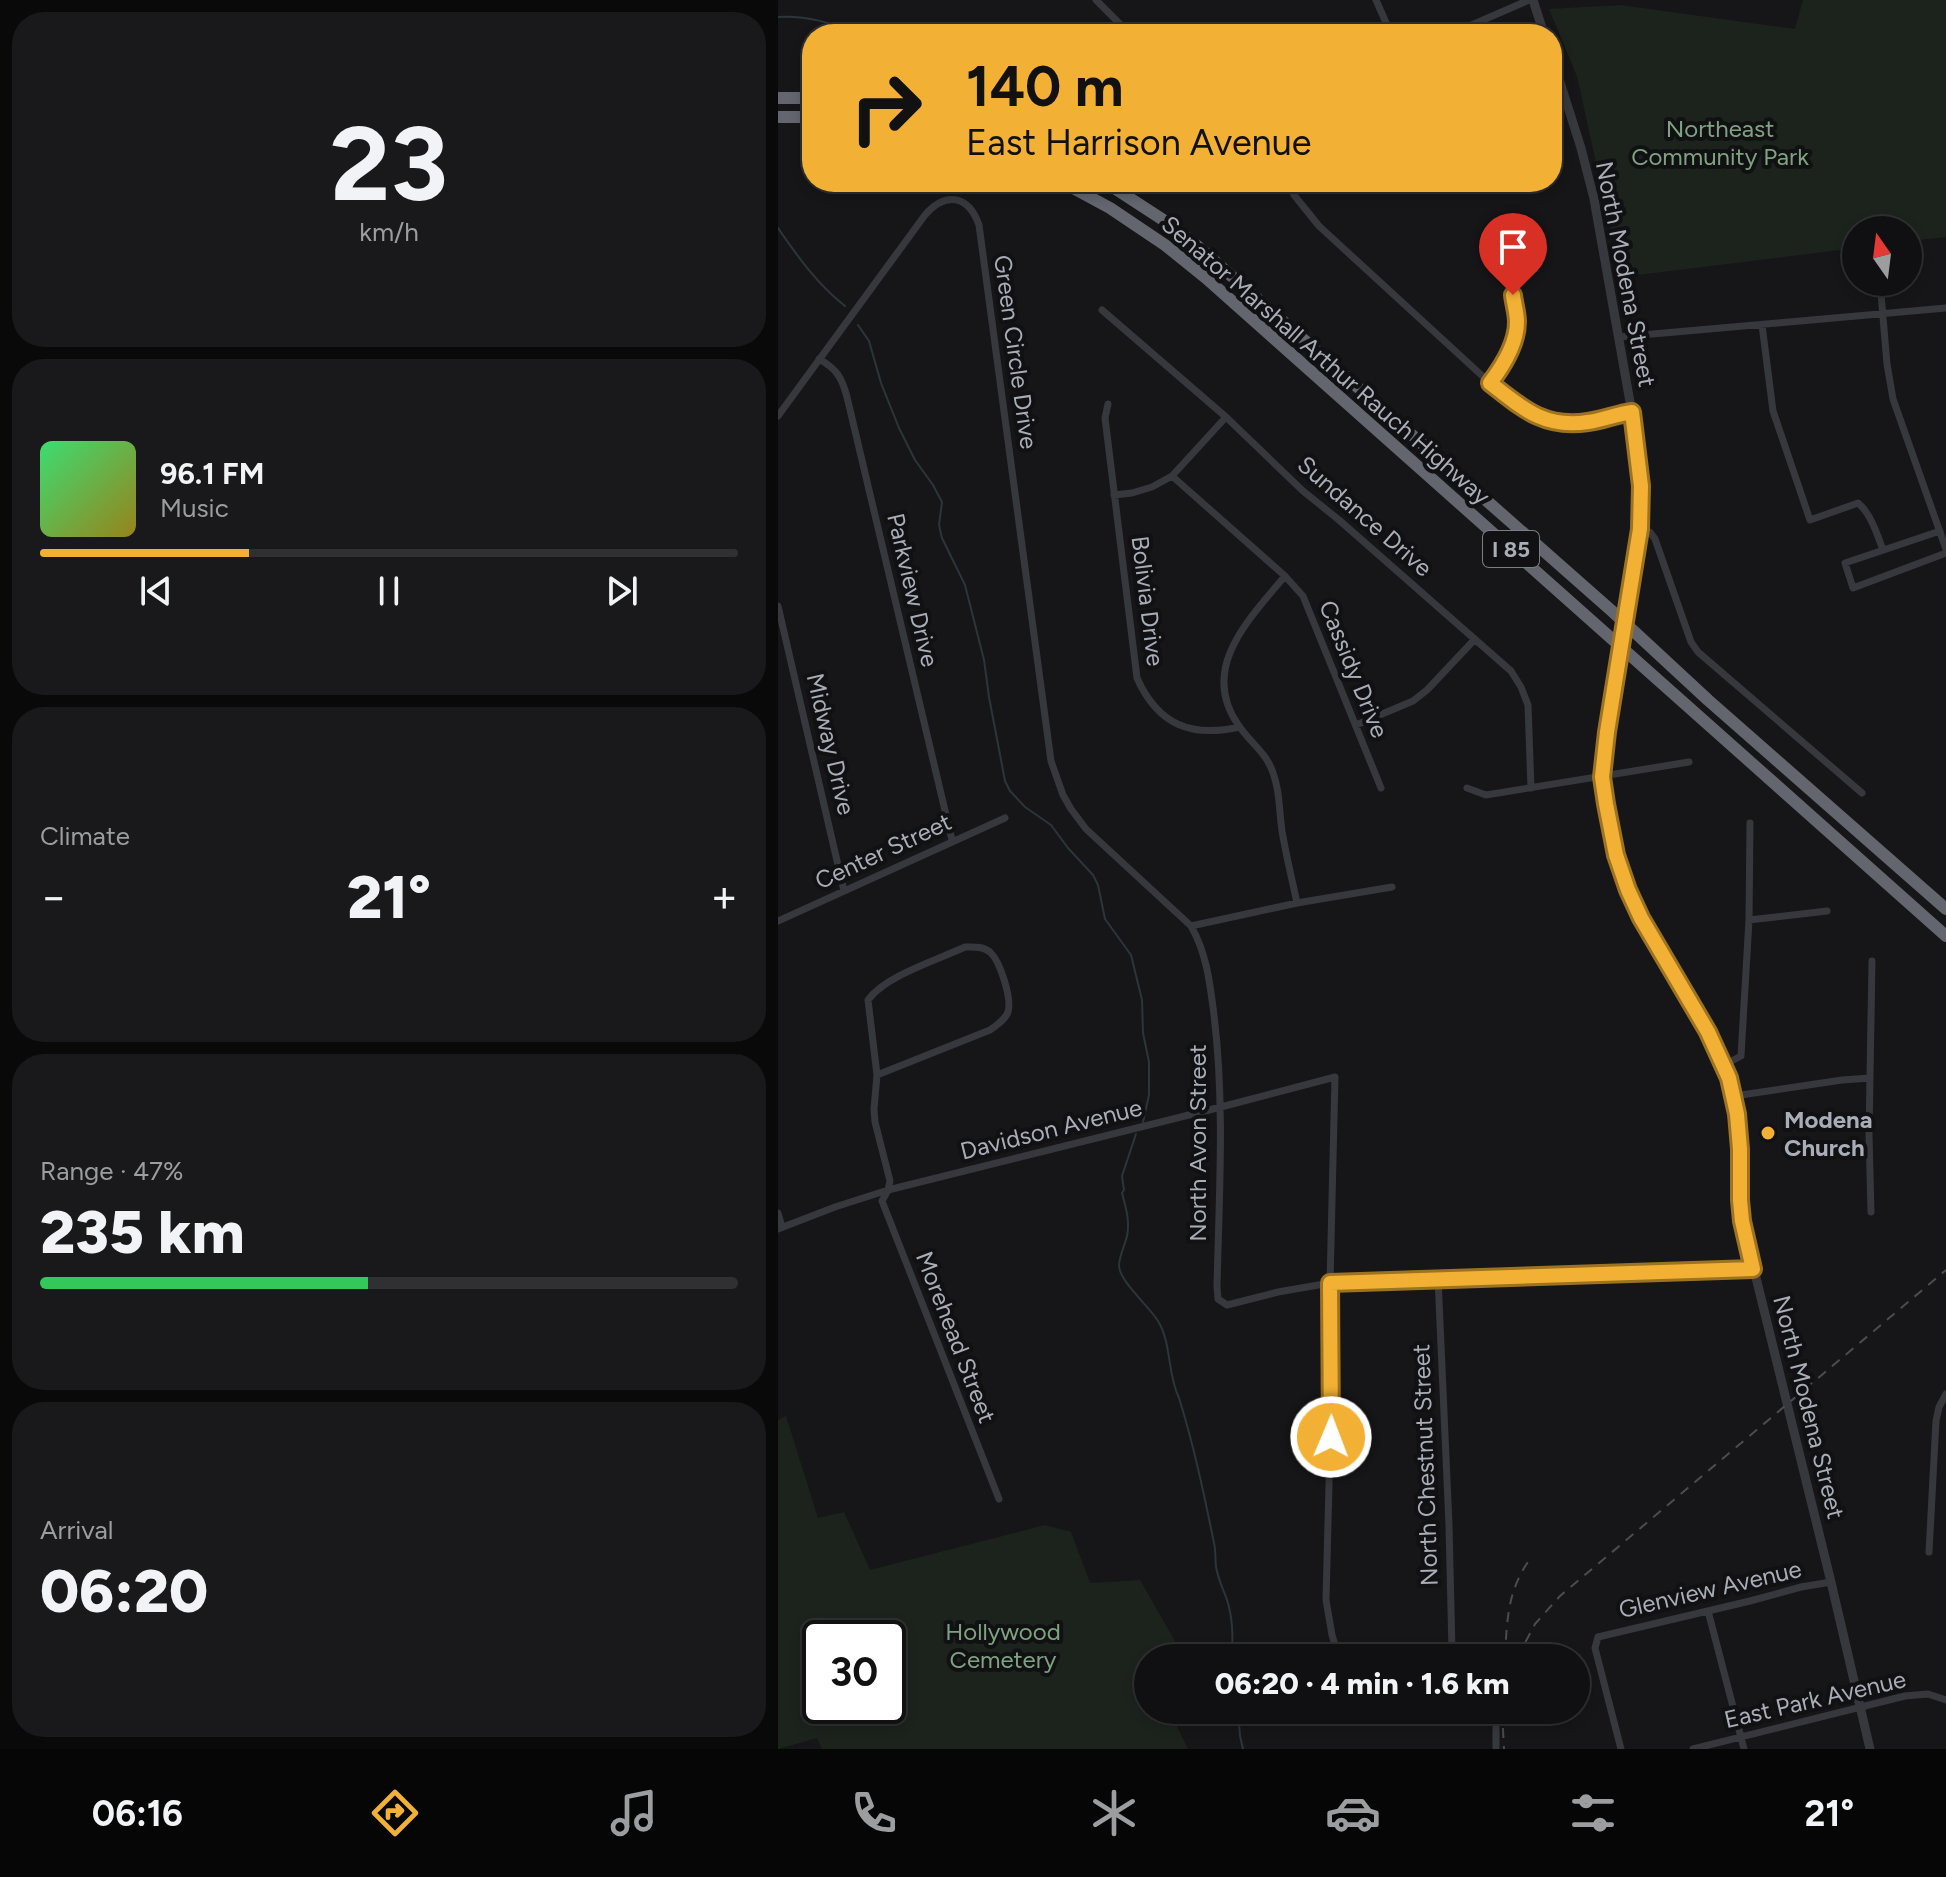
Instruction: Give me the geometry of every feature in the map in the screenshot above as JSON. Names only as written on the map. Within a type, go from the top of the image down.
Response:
[{"type":"highway","points":[[778,98],[802,98]]},
{"type":"highway","points":[[778,117],[802,117]]},
{"type":"highway","name":"Senator Marshall Arthur Rauch Highway","points":[[1080,192],[1165,245],[1206,278],[1946,936]]},
{"type":"highway","name":"Senator Marshall Arthur Rauch Highway","points":[[1120,192],[1171,225],[1202,250],[1946,909]]},
{"type":"street","points":[[1096,0],[1120,24]]},
{"type":"street","points":[[1376,0],[1387,24]]},
{"type":"street","points":[[1475,24],[1531,0],[1540,24]]},
{"type":"street","name":"North Modena Street","points":[[1562,88],[1594,199],[1632,412],[1641,486],[1640,529],[1602,777],[1616,855],[1641,918],[1708,1032],[1724,1065],[1734,1096],[1739,1133],[1742,1221],[1870,1749]]},
{"type":"street","points":[[1294,192],[1319,226],[1490,383],[1525,411],[1554,422],[1575,424],[1632,412]]},
{"type":"street","name":"Green Circle Drive","points":[[778,416],[933,205],[953,199],[969,207],[979,225],[1051,761],[1067,802]]},
{"type":"street","points":[[1490,383],[1512,348],[1517,323],[1508,263],[1510,252]]},
{"type":"street","points":[[1881,296],[1893,399],[1940,531],[1946,551],[1853,588],[1845,563],[1940,531]]},
{"type":"street","points":[[1619,337],[1946,308]]},
{"type":"street","name":"Sundance Drive","points":[[1102,310],[1226,417],[1303,491],[1511,671],[1528,705],[1531,788]]},
{"type":"street","points":[[1762,325],[1773,411],[1810,520],[1858,503],[1869,518],[1883,550]]},
{"type":"street","name":"Parkview Drive","points":[[819,359],[833,367],[844,385],[952,840]]},
{"type":"street","name":"Bolivia Drive","points":[[1108,404],[1105,418],[1137,678],[1145,696],[1164,715],[1191,729],[1210,732],[1240,727]]},
{"type":"street","points":[[1114,495],[1152,487],[1172,476],[1226,417]]},
{"type":"street","name":"Cassidy Drive","points":[[1172,476],[1285,576],[1303,596],[1381,788]]},
{"type":"street","points":[[1640,529],[1650,532],[1655,539],[1691,642],[1698,652],[1862,793]]},
{"type":"street","points":[[1285,576],[1233,642],[1224,681],[1227,704],[1240,727],[1263,752],[1272,769],[1279,791],[1282,830],[1297,903]]},
{"type":"street","name":"Midway Drive","points":[[778,606],[844,891]]},
{"type":"street","points":[[1356,725],[1413,701],[1475,639]]},
{"type":"street","points":[[1467,788],[1486,795],[1689,762]]},
{"type":"street","name":"North Avon Street","points":[[1067,802],[1086,829],[1191,926],[1200,942],[1207,967],[1216,1035],[1221,1107],[1218,1299],[1227,1305],[1330,1283]]},
{"type":"street","name":"Center Street","points":[[778,921],[1005,818]]},
{"type":"street","points":[[1724,1065],[1741,1056],[1749,920],[1750,823]]},
{"type":"street","points":[[1191,926],[1392,887]]},
{"type":"street","points":[[1749,920],[1827,911]]},
{"type":"street","points":[[877,1075],[990,1030],[1002,1022],[1008,1012],[1008,997],[1000,968],[991,952],[980,947],[965,947],[888,982],[868,1000],[877,1075],[875,1122],[890,1181],[888,1190]]},
{"type":"street","points":[[1871,1212],[1872,961]]},
{"type":"street","name":"Davidson Avenue","points":[[780,1228],[888,1190],[1335,1077],[1330,1283]]},
{"type":"street","points":[[1734,1096],[1870,1078]]},
{"type":"street","name":"Morehead Street","points":[[888,1190],[882,1201],[999,1499]]},
{"type":"street","points":[[778,1213],[780,1228]]},
{"type":"street","points":[[1335,1644],[1326,1600],[1331,1408],[1330,1283],[1753,1269]]},
{"type":"street","name":"North Chestnut Street","points":[[1438,1278],[1452,1644]]},
{"type":"street","points":[[1929,1552],[1936,1421],[1946,1394]]},
{"type":"street","name":"Glenview Avenue","points":[[1621,1749],[1595,1648],[1598,1637],[1831,1582]]},
{"type":"street","points":[[1708,1611],[1744,1749]]},
{"type":"street","name":"East Park Avenue","points":[[1693,1749],[1916,1694],[1946,1700]]},
{"type":"street","points":[[1496,1724],[1496,1749]]},
{"type":"green space","name":"Northeast Community Park","points":[[1803,0],[1946,0],[1946,237],[1922,240],[1922,216],[1842,216],[1842,250],[1621,277],[1577,76],[1562,40],[1562,24],[1555,24],[1549,9],[1620,5],[1795,29]]},
{"type":"green space","name":"Hollywood Cemetery","points":[[786,1416],[818,1518],[844,1512],[870,1570],[1045,1525],[1071,1532],[1090,1583],[1140,1580],[1177,1644],[1134,1644],[1134,1724],[1176,1724],[1188,1749],[822,1749],[817,1738],[778,1749],[778,1420]]},
{"type":"waterway","points":[[778,17],[799,17],[830,24]]},
{"type":"waterway","points":[[778,228],[817,279],[845,306]]},
{"type":"waterway","points":[[858,325],[869,341],[899,428],[942,502],[939,525],[942,538],[965,585],[984,660],[1005,781],[1025,807],[1051,825],[1093,875],[1105,919],[1131,955],[1142,1000],[1143,1033],[1149,1062],[1149,1095],[1143,1122]]},
{"type":"waterway","points":[[1136,1134],[1122,1176],[1128,1225],[1119,1266],[1124,1279],[1158,1321],[1166,1339],[1173,1379],[1215,1546],[1217,1571],[1230,1612],[1232,1644]]},
{"type":"waterway","points":[[1239,1724],[1243,1749]]},
{"type":"railway","points":[[1524,1644],[1535,1624],[1560,1596],[1946,1270]]},
{"type":"railway","points":[[1506,1644],[1513,1595],[1530,1559]]},
{"type":"railway","points":[[1503,1724],[1504,1749]]},
{"type":"place","name":"Modena Church","points":[[1768,1133]]},
{"type":"route","points":[[1331,1437],[1330,1283],[1753,1269],[1742,1221],[1737,1114],[1729,1078],[1708,1032],[1641,918],[1628,890],[1616,855],[1602,777],[1640,529],[1641,486],[1632,412],[1593,422],[1554,422],[1525,411],[1490,383],[1512,348],[1517,323],[1513,295]]}]
